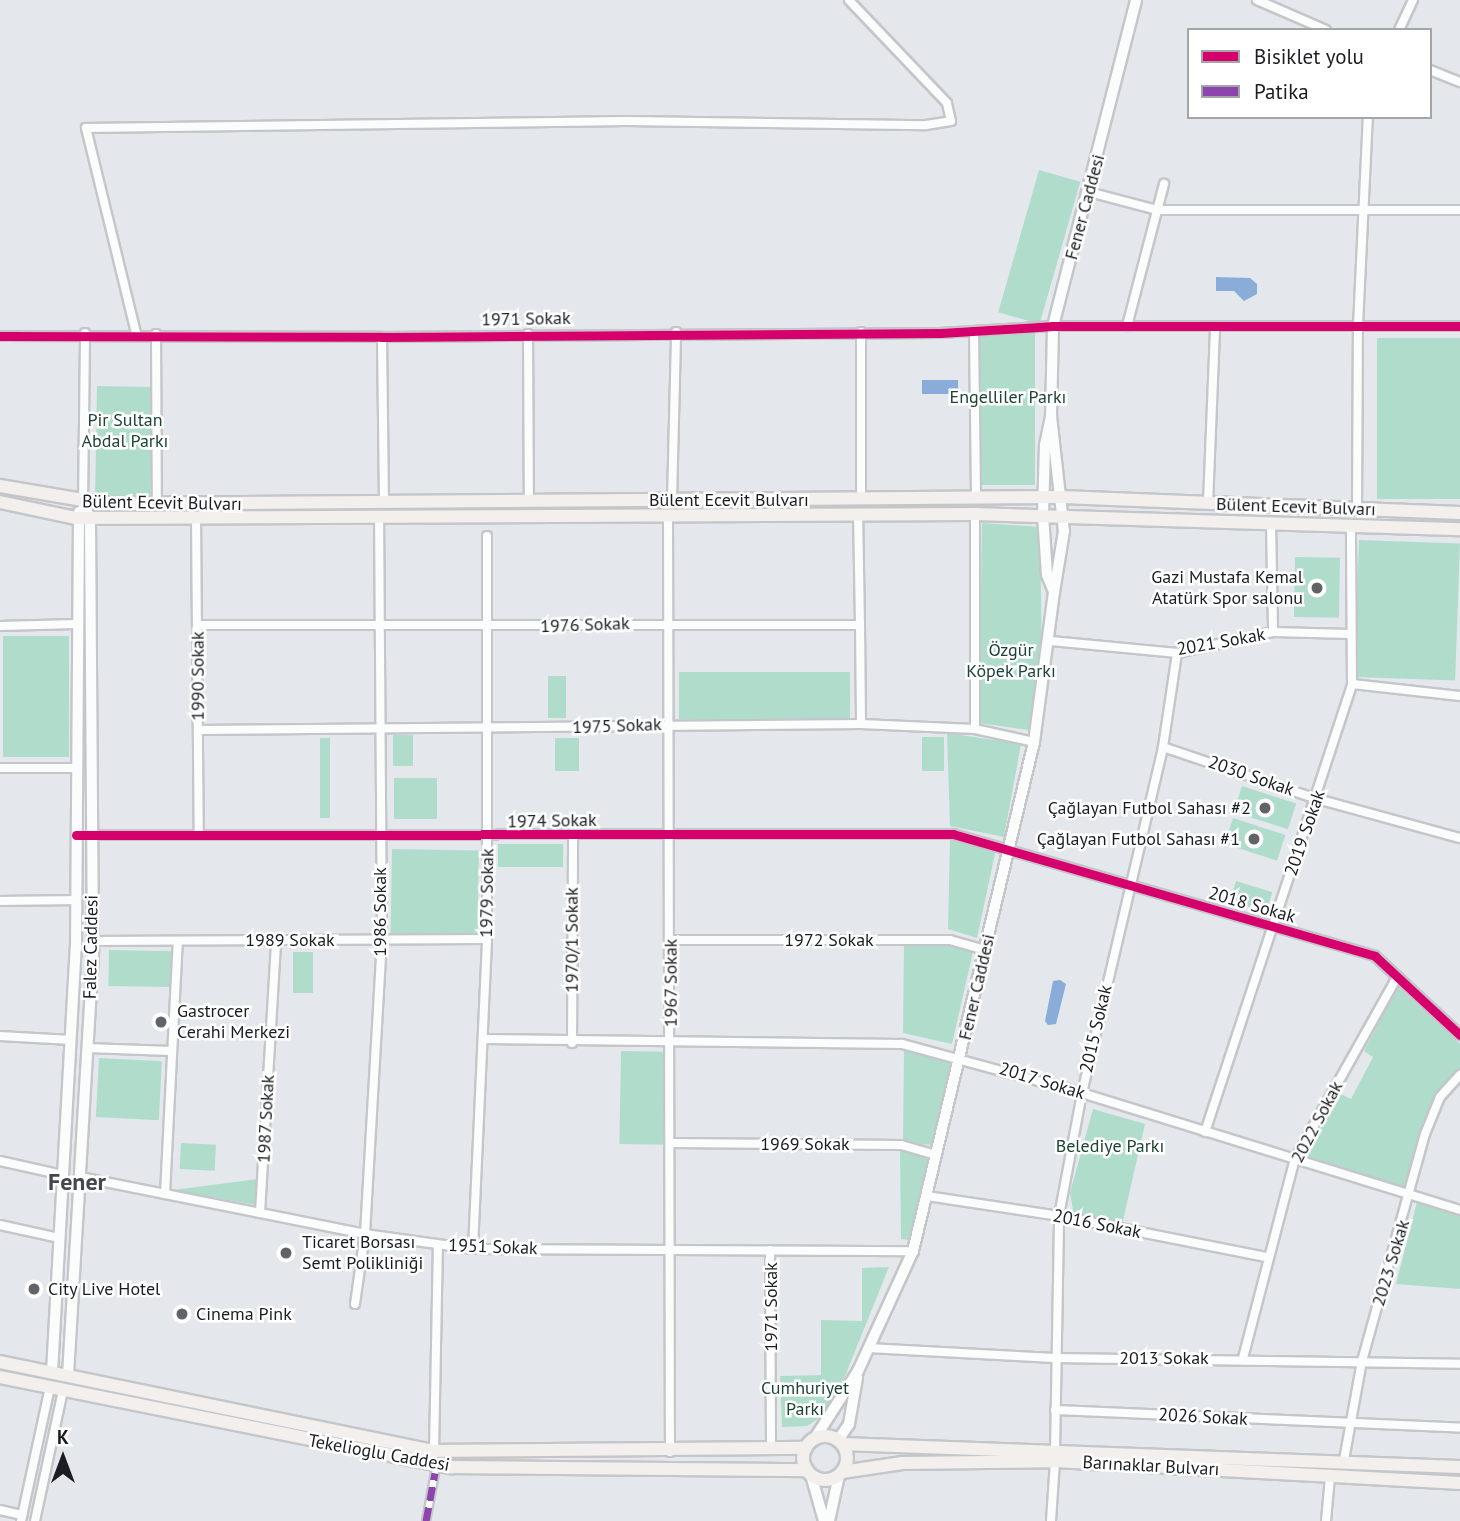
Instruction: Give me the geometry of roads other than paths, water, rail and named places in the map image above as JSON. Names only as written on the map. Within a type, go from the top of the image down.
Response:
[{"type":"main road","name":"Bülent Ecevit Bulvarı","points":[[0,486],[83,503],[156,505],[529,502],[858,513],[1062,514],[1460,529]]},
{"type":"main road","name":"Bülent Ecevit Bulvarı","points":[[0,502],[76,517],[196,518],[379,518],[861,499],[1043,497],[1460,513]]},
{"type":"main road","name":"Tekelioglu Caddesi","points":[[0,1362],[434,1451],[670,1452],[771,1448],[810,1443]]},
{"type":"main road","name":"Tekelioglu Caddesi","points":[[0,1377],[452,1467],[809,1473]]},
{"type":"main road","points":[[827,1436],[840,1442],[847,1461],[841,1473],[825,1479],[809,1473],[810,1443],[827,1436]]},
{"type":"main road","name":"Barınaklar Bulvarı","points":[[840,1442],[1330,1477],[1460,1483]]},
{"type":"main road","name":"Barınaklar Bulvarı","points":[[841,1473],[902,1463],[1055,1456],[1344,1461],[1460,1467]]},
{"type":"street","points":[[136,333],[86,128],[626,121],[926,125],[951,121],[947,103],[849,0]]},
{"type":"street","name":"Fener Caddesi","points":[[858,1371],[914,1251],[1034,742],[1051,641],[1062,514],[1051,416],[1053,326],[1136,0]]},
{"type":"street","points":[[1257,0],[1321,28]]},
{"type":"street","points":[[1400,28],[1413,0]]},
{"type":"street","points":[[1432,72],[1460,82]]},
{"type":"street","points":[[1357,510],[1357,326],[1361,209],[1368,119]]},
{"type":"street","points":[[1127,326],[1164,184]]},
{"type":"street","points":[[1089,192],[1157,210],[1460,210]]},
{"type":"street","name":"1971 Sokak","points":[[0,336],[136,333],[382,337],[974,331],[1053,326],[1460,326]]},
{"type":"street","points":[[1208,503],[1215,327]]},
{"type":"street","points":[[974,331],[976,498]]},
{"type":"street","name":"1967 Sokak","points":[[670,1452],[672,1143],[669,622],[676,332]]},
{"type":"street","points":[[861,332],[861,499]]},
{"type":"street","points":[[76,517],[83,503],[85,333]]},
{"type":"street","points":[[156,334],[156,505]]},
{"type":"street","points":[[528,334],[529,502]]},
{"type":"street","points":[[382,337],[384,503]]},
{"type":"street","name":"Fener Caddesi","points":[[1051,416],[1045,445],[1043,514],[1047,575],[1054,592]]},
{"type":"street","points":[[83,503],[90,517]]},
{"type":"street","points":[[858,513],[860,724]]},
{"type":"street","points":[[975,514],[975,729]]},
{"type":"street","name":"Falez Caddesi","points":[[52,1372],[71,1040],[76,900],[76,517]]},
{"type":"street","name":"Falez Caddesi","points":[[68,1375],[93,941],[90,517]]},
{"type":"street","name":"1990 Sokak","points":[[196,518],[199,834]]},
{"type":"street","name":"1986 Sokak","points":[[355,1304],[365,1234],[382,940],[379,518]]},
{"type":"street","points":[[1271,523],[1273,632]]},
{"type":"street","name":"2019 Sokak","points":[[1205,1132],[1317,799],[1352,684],[1351,526]]},
{"type":"street","name":"1979 Sokak","points":[[473,1249],[487,939],[487,536]]},
{"type":"street","name":"1976 Sokak","points":[[198,625],[489,626],[669,622],[860,625]]},
{"type":"street","points":[[0,626],[76,624]]},
{"type":"street","name":"2021 Sokak","points":[[1051,641],[1177,653],[1273,632],[1350,634]]},
{"type":"street","name":"2015 Sokak","points":[[1051,1521],[1055,1456],[1054,1358],[1059,1216],[1082,1093],[1163,747],[1177,653]]},
{"type":"street","points":[[1352,684],[1460,696]]},
{"type":"street","name":"1975 Sokak","points":[[199,730],[860,724],[975,729],[1034,742]]},
{"type":"street","name":"2030 Sokak","points":[[1163,747],[1317,799],[1460,838]]},
{"type":"street","points":[[0,768],[76,768]]},
{"type":"street","name":"1974 Sokak","points":[[92,835],[488,837],[953,834],[1009,852]]},
{"type":"street","points":[[76,835],[92,835]]},
{"type":"street","name":"1970/1 Sokak","points":[[572,1043],[573,836]]},
{"type":"street","name":"2018 Sokak","points":[[1009,852],[1375,956],[1460,1035]]},
{"type":"street","points":[[0,901],[76,900]]},
{"type":"street","name":"1989 Sokak","points":[[93,941],[487,939]]},
{"type":"street","points":[[165,1194],[178,940]]},
{"type":"street","name":"1987 Sokak","points":[[260,1213],[276,940]]},
{"type":"street","name":"1972 Sokak","points":[[671,940],[950,940],[986,950]]},
{"type":"street","name":"2022 Sokak","points":[[1242,1358],[1266,1257],[1296,1158],[1397,978]]},
{"type":"street","points":[[0,1036],[71,1040]]},
{"type":"street","name":"2017 Sokak","points":[[484,1039],[572,1043],[902,1044],[961,1057],[1460,1210]]},
{"type":"street","points":[[87,1048],[172,1051]]},
{"type":"street","name":"2023 Sokak","points":[[1344,1461],[1362,1361],[1412,1195],[1425,1134],[1440,1097],[1460,1075]]},
{"type":"street","name":"1969 Sokak","points":[[672,1143],[901,1145],[937,1155]]},
{"type":"street","points":[[0,1161],[80,1177]]},
{"type":"street","name":"1951 Sokak","points":[[80,1177],[365,1234],[473,1249],[914,1251]]},
{"type":"street","name":"2016 Sokak","points":[[927,1196],[1059,1216],[1266,1257]]},
{"type":"street","points":[[0,1226],[60,1238]]},
{"type":"street","points":[[434,1451],[438,1245]]},
{"type":"street","name":"1971 Sokak","points":[[770,1250],[771,1448]]},
{"type":"street","name":"2013 Sokak","points":[[868,1348],[1054,1358],[1242,1358],[1460,1364]]},
{"type":"street","points":[[840,1442],[849,1423],[858,1371]]},
{"type":"street","points":[[810,1443],[858,1371]]},
{"type":"street","points":[[0,1510],[21,1518],[56,1389]]},
{"type":"street","points":[[35,1521],[56,1389]]},
{"type":"street","name":"2026 Sokak","points":[[1055,1410],[1460,1428]]},
{"type":"street","points":[[426,1521],[435,1473]]},
{"type":"street","points":[[809,1473],[829,1519]]},
{"type":"street","points":[[829,1519],[841,1473]]},
{"type":"street","points":[[1326,1521],[1330,1477]]},
{"type":"water","points":[[1216,277],[1250,278],[1257,284],[1257,294],[1244,301],[1234,291],[1216,291]]},
{"type":"water","points":[[922,380],[958,380],[958,394],[922,394]]},
{"type":"water","points":[[1060,980],[1066,984],[1056,1024],[1048,1025],[1045,1021],[1053,981]]},
{"type":"place","name":"Gazi Mustafa Kemal Atatürk Spor salonu","points":[[1317,588]]},
{"type":"place","name":"Çağlayan Futbol Sahası #2","points":[[1265,808]]},
{"type":"place","name":"Çağlayan Futbol Sahası #1","points":[[1254,839]]},
{"type":"place","name":"Gastrocer Cerahi Merkezi","points":[[161,1022]]},
{"type":"place","name":"Ticaret Borsası Semt Polikliniği","points":[[286,1253]]},
{"type":"place","name":"City Live Hotel","points":[[34,1289]]},
{"type":"place","name":"Cinema Pink","points":[[182,1314]]},
{"type":"district","name":"Fener","points":[[77,1182]]},
{"type":"park label","name":"Engelliler Parkı","points":[[1008,397]]},
{"type":"park label","name":"Pir Sultan Abdal Parkı","points":[[125,431]]},
{"type":"park label","name":"Özgür Köpek Parkı","points":[[1011,661]]},
{"type":"park label","name":"Belediye Parkı","points":[[1110,1146]]},
{"type":"park label","name":"Cumhuriyet Parkı","points":[[805,1399]]}]
